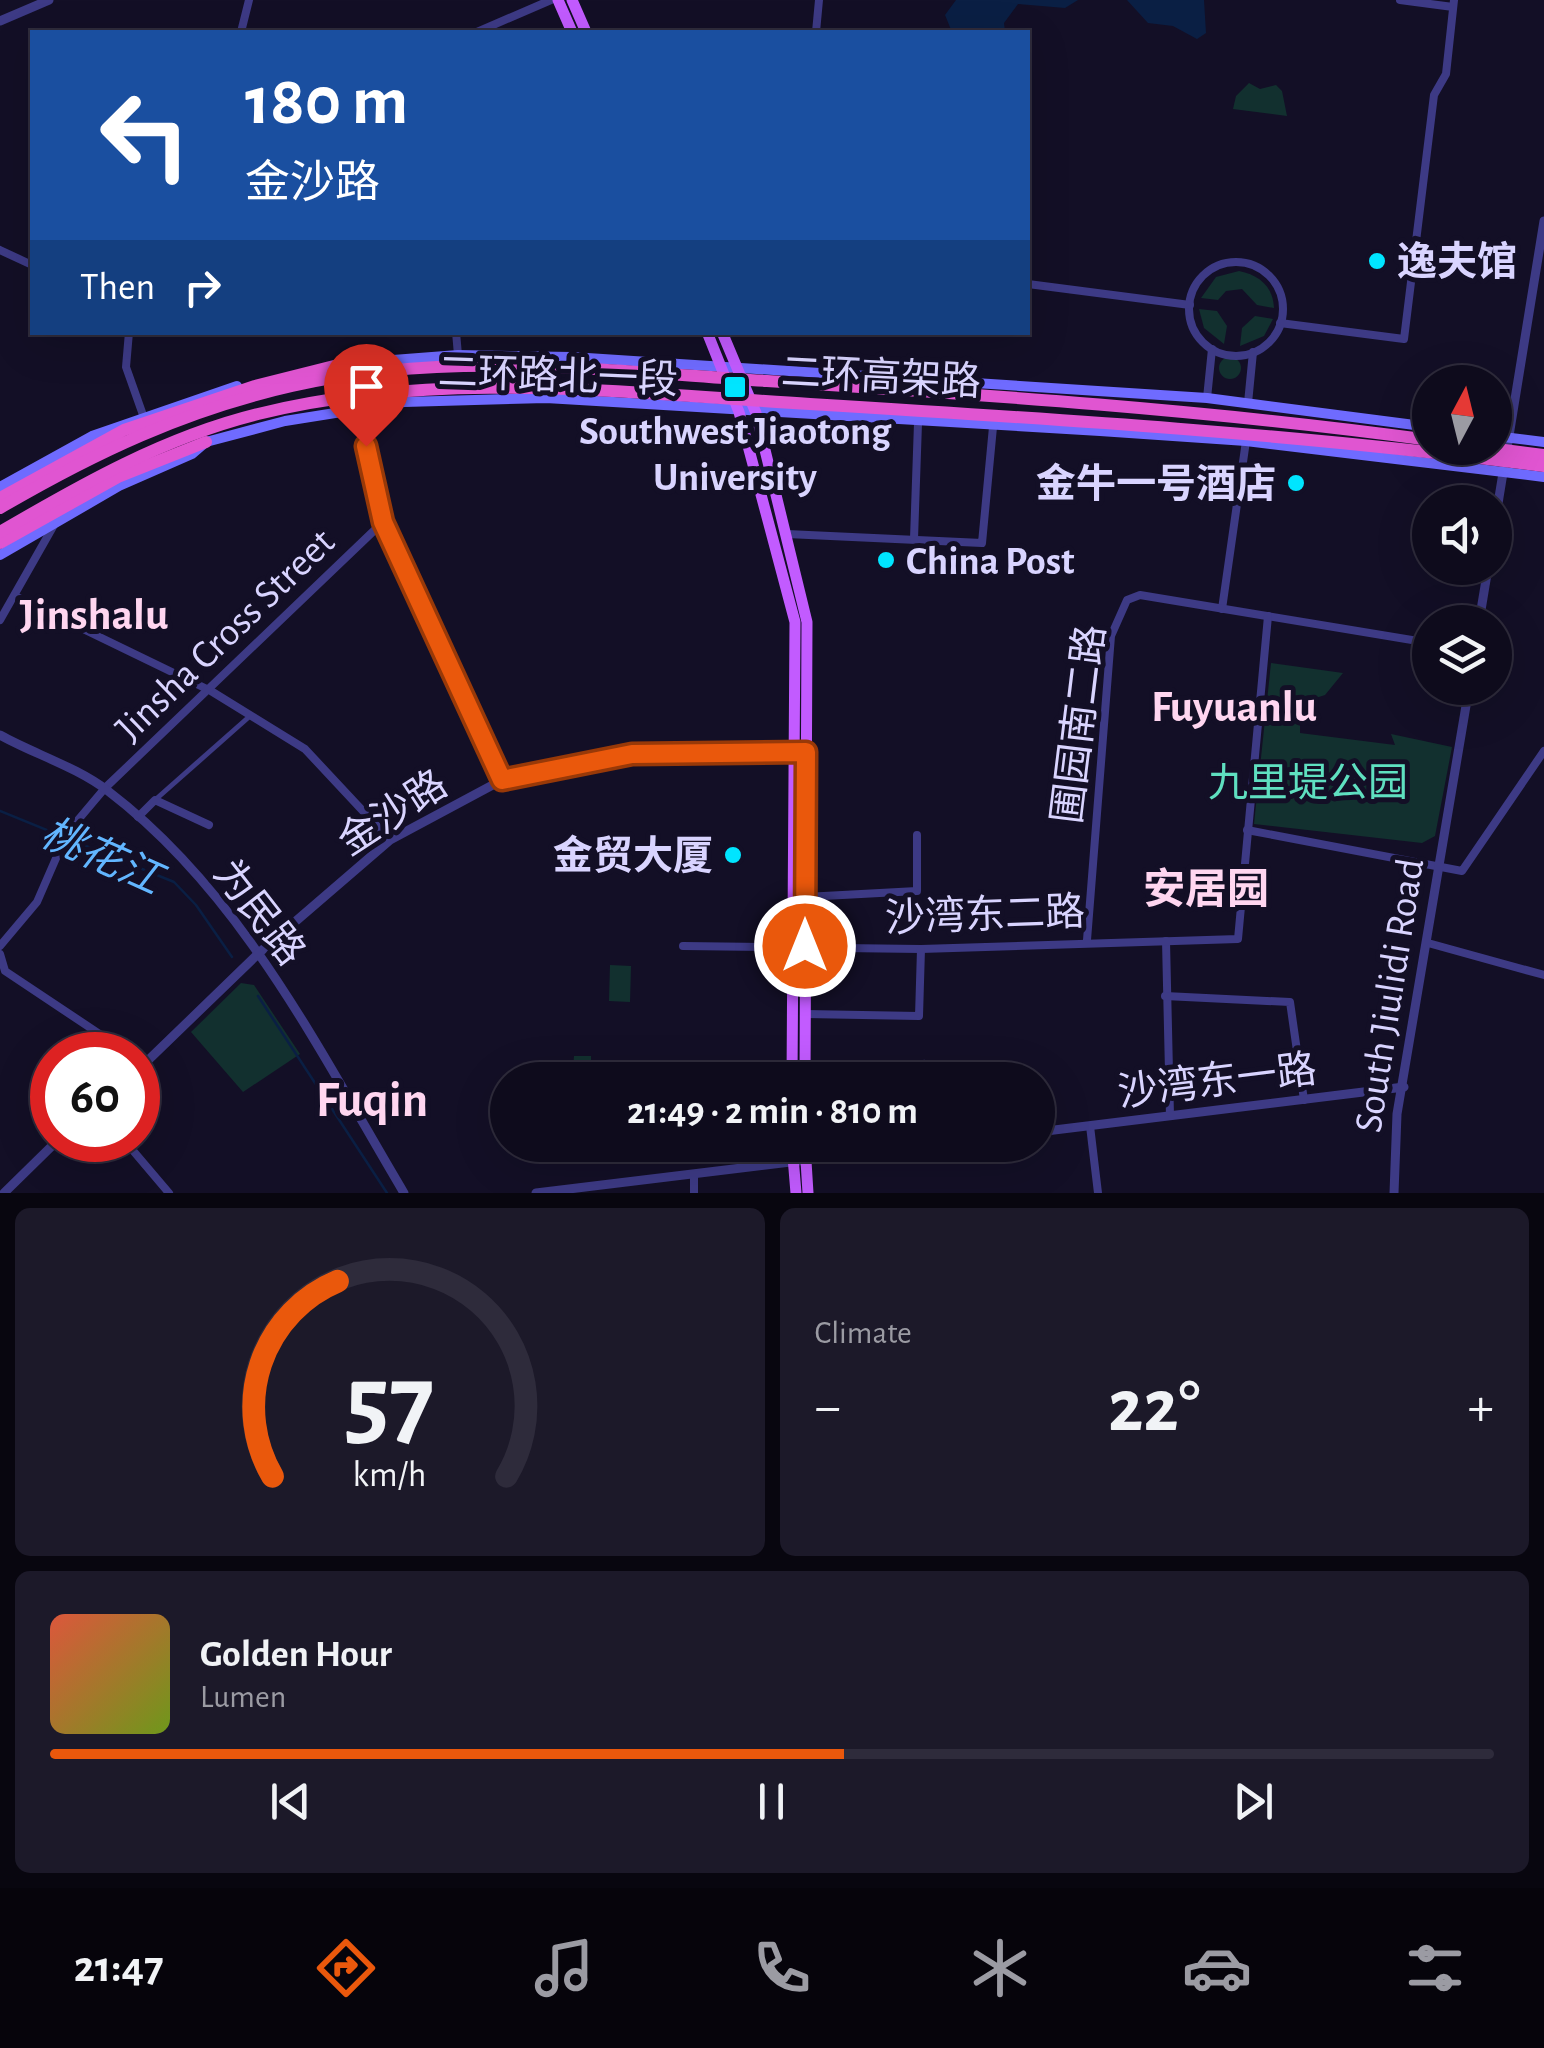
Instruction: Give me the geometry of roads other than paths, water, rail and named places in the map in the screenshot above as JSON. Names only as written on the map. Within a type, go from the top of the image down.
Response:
[{"type":"highway","points":[[0,498],[124,430],[255,386],[346,363]]},
{"type":"highway","name":"二环高架路","points":[[0,508],[88,456],[160,424],[295,385],[422,368],[568,367],[1095,402],[1248,416],[1412,438]]},
{"type":"highway","name":"二环高架路","points":[[0,532],[91,479],[168,443],[257,414],[339,398],[422,390],[549,388],[1112,422],[1544,466]]},
{"type":"highway","points":[[0,543],[157,459],[206,442]]},
{"type":"highway","points":[[1512,451],[1544,455]]},
{"type":"main road","points":[[554,0],[571,30]]},
{"type":"main road","points":[[572,0],[585,30]]},
{"type":"main road","points":[[708,335],[740,412],[795,622],[791,752],[792,1062]]},
{"type":"main road","points":[[723,335],[756,413],[807,622],[805,1062]]},
{"type":"main road","name":"二环路北一段","points":[[0,487],[92,436],[143,415],[257,380],[346,363],[458,355],[572,358],[1208,398],[1412,425]]},
{"type":"main road","name":"二环路北一段","points":[[0,555],[119,486],[192,454],[206,442],[357,408],[404,402],[546,398],[1246,441],[1544,477]]},
{"type":"main road","points":[[1512,438],[1544,442]]},
{"type":"main road","points":[[796,1193],[799,1162]]},
{"type":"main road","points":[[799,1162],[808,1193]]},
{"type":"street","points":[[0,21],[49,0]]},
{"type":"street","points":[[242,30],[249,0]]},
{"type":"street","points":[[483,30],[554,0]]},
{"type":"street","points":[[816,30],[819,0]]},
{"type":"street","points":[[1280,323],[1404,339],[1434,95],[1446,74],[1454,3],[1400,0]]},
{"type":"street","points":[[1512,413],[1544,222]]},
{"type":"street","points":[[0,250],[30,264]]},
{"type":"street","points":[[1238,262],[1266,272],[1281,296],[1280,323],[1273,338],[1253,352],[1232,356],[1212,348],[1194,329],[1190,305],[1196,283],[1208,271],[1238,262]]},
{"type":"street","points":[[1030,284],[1190,305]]},
{"type":"street","points":[[130,335],[126,368],[143,415]]},
{"type":"street","points":[[456,335],[458,355]]},
{"type":"street","points":[[1208,398],[1212,348]]},
{"type":"street","points":[[1248,403],[1253,352]]},
{"type":"street","points":[[357,408],[383,522],[502,780]]},
{"type":"street","points":[[914,539],[918,423]]},
{"type":"street","points":[[787,534],[982,543],[993,427]]},
{"type":"street","points":[[1222,608],[1246,441]]},
{"type":"street","points":[[1502,485],[1506,465]]},
{"type":"street","name":"Jinsha Cross Street","points":[[0,950],[37,902],[65,837],[105,788],[211,691],[383,522]]},
{"type":"street","points":[[0,620],[54,525]]},
{"type":"street","name":"圃园南二路","points":[[1086,940],[1111,636],[1116,615],[1128,600],[1140,595],[1412,640]]},
{"type":"street","points":[[15,596],[211,691],[306,749],[390,840]]},
{"type":"street","points":[[1268,616],[1248,830],[1462,871],[1544,750]]},
{"type":"street","name":"South Jiulidi Road","points":[[1394,1193],[1394,1144],[1465,705]]},
{"type":"street","points":[[138,817],[250,715]]},
{"type":"street","name":"为民路","points":[[0,735],[105,788],[162,837],[260,952],[404,1193]]},
{"type":"street","name":"金沙路","points":[[160,1045],[260,952],[390,840],[502,780],[632,754],[806,752]]},
{"type":"street","points":[[155,800],[209,825]]},
{"type":"street","name":"沙湾东二路","points":[[683,946],[920,948],[1086,940],[1238,939],[1248,830]]},
{"type":"street","points":[[805,897],[917,891],[917,835]]},
{"type":"street","points":[[1166,941],[1170,1116]]},
{"type":"street","points":[[1428,943],[1544,975]]},
{"type":"street","points":[[805,1014],[918,1016],[920,948]]},
{"type":"street","points":[[0,950],[5,971],[96,1032]]},
{"type":"street","points":[[1166,996],[1290,1002],[1304,1100]]},
{"type":"street","name":"沙湾东一路","points":[[1055,1130],[1404,1088]]},
{"type":"street","points":[[1090,1126],[1098,1193]]},
{"type":"street","points":[[4,1193],[36,1162]]},
{"type":"street","points":[[143,1162],[169,1193]]},
{"type":"street","points":[[536,1193],[791,1162]]},
{"type":"street","points":[[694,1174],[694,1193]]},
{"type":"water","points":[[956,0],[1078,0],[1065,8],[1018,4],[1004,23],[1005,30],[951,30],[945,15]]},
{"type":"water","points":[[1127,0],[1204,0],[1206,33],[1197,39],[1173,26],[1148,23]]},
{"type":"waterway","name":"桃花江","points":[[0,811],[174,882],[196,905],[232,957]]},
{"type":"waterway","name":"桃花江","points":[[258,996],[387,1193]]},
{"type":"place","name":"逸夫馆","points":[[1377,261]]},
{"type":"place","name":"Southwest Jiaotong University","points":[[735,387]]},
{"type":"place","name":"金牛一号酒店","points":[[1296,483]]},
{"type":"place","name":"China Post","points":[[886,560]]},
{"type":"place","name":"金贸大厦","points":[[733,855]]},
{"type":"district","name":"Jinshalu","points":[[94,613]]},
{"type":"district","name":"Fuyuanlu","points":[[1234,705]]},
{"type":"district","name":"安居园","points":[[1206,888]]},
{"type":"district","name":"Fuqin","points":[[372,1098]]},
{"type":"park label","name":"九里堤公园","points":[[1308,782]]}]
